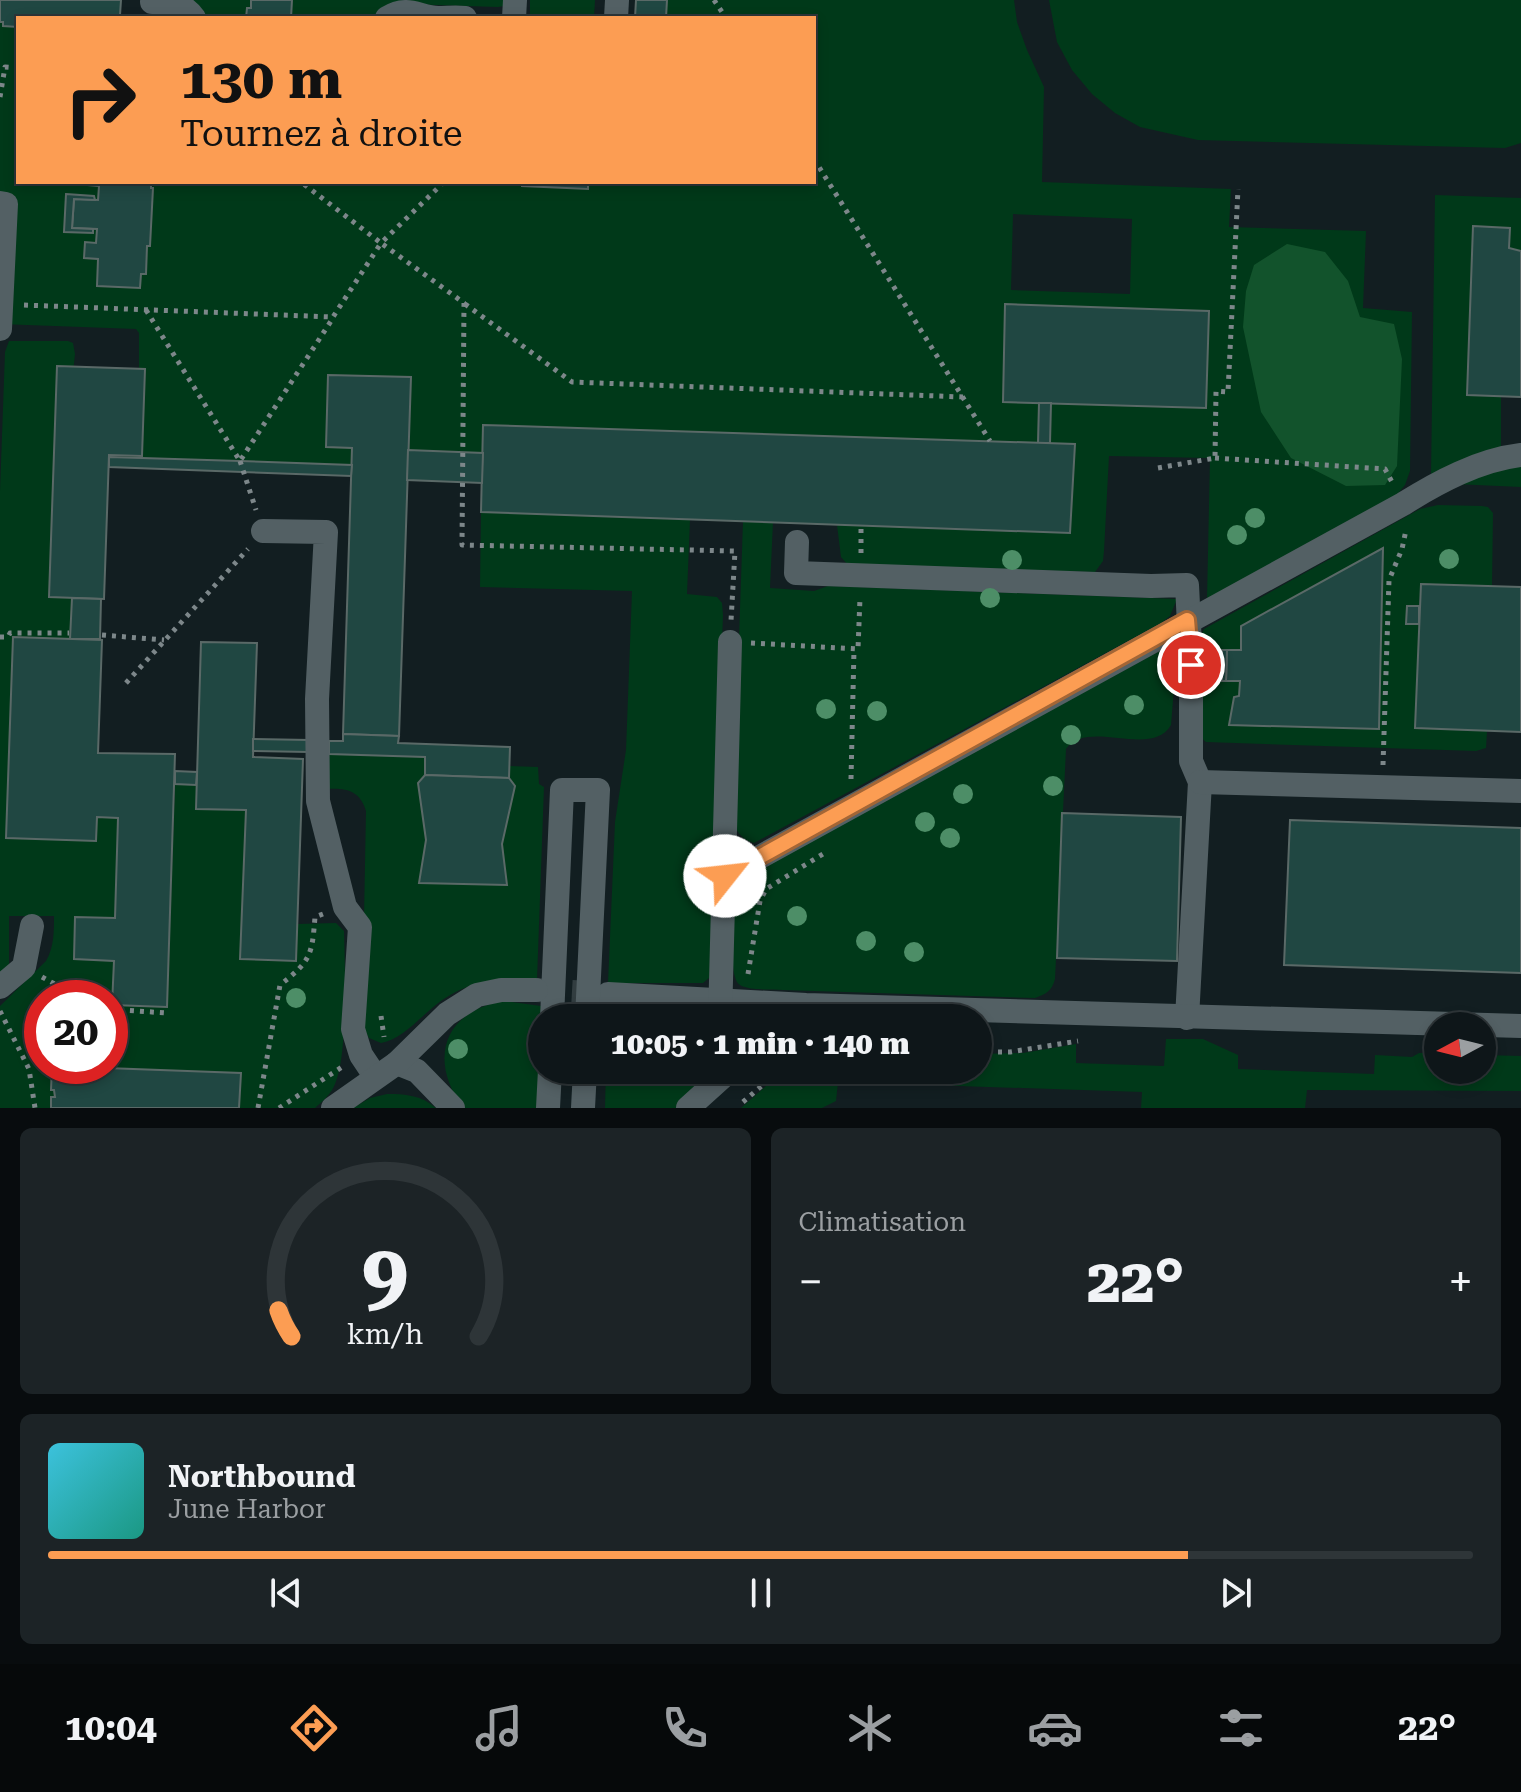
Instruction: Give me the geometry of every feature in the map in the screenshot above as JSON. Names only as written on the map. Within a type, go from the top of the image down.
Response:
[{"type":"lane","points":[[148,7],[176,4],[190,11],[193,16]]},
{"type":"lane","points":[[393,16],[418,12],[432,16]]},
{"type":"lane","points":[[0,203],[6,204],[0,329]]},
{"type":"lane","points":[[725,876],[1403,504],[1432,485],[1470,469],[1521,455]]},
{"type":"lane","points":[[263,531],[326,532],[317,699],[318,801],[345,907],[360,927],[353,1029],[361,1055],[375,1076]]},
{"type":"lane","points":[[797,542],[796,573],[1187,585],[1191,761],[1200,782],[1187,1018]]},
{"type":"lane","points":[[720,1004],[730,642]]},
{"type":"lane","points":[[1200,782],[1521,791]]},
{"type":"lane","points":[[553,1004],[562,790],[598,790],[588,1004]]},
{"type":"lane","points":[[0,987],[24,967],[32,926]]},
{"type":"lane","points":[[333,1108],[397,1063],[447,1014],[477,995],[501,990],[536,990]]},
{"type":"lane","points":[[608,994],[683,1004]]},
{"type":"lane","points":[[992,1015],[1521,1026]]},
{"type":"lane","points":[[397,1063],[417,1071],[453,1108]]},
{"type":"lane","points":[[548,1108],[549,1084]]},
{"type":"lane","points":[[583,1108],[584,1084]]},
{"type":"lane","points":[[688,1108],[715,1084]]},
{"type":"path","points":[[0,97],[5,67],[16,68]]},
{"type":"path","points":[[816,162],[990,441]]},
{"type":"path","points":[[304,184],[572,382],[963,397]]},
{"type":"path","points":[[240,461],[381,243],[442,184]]},
{"type":"path","points":[[1215,458],[1216,391],[1228,392],[1238,189]]},
{"type":"path","points":[[464,303],[462,545],[735,551],[730,642],[858,649],[860,589]]},
{"type":"path","points":[[1,304],[333,317]]},
{"type":"path","points":[[126,683],[263,531],[240,461],[146,310]]},
{"type":"path","points":[[1158,468],[1215,458],[1385,469],[1403,504],[1407,524],[1402,549],[1389,580],[1382,788]]},
{"type":"path","points":[[0,637],[8,637],[10,633],[69,633]]},
{"type":"path","points":[[102,635],[165,640]]},
{"type":"path","points":[[258,1108],[280,985],[304,967],[312,947],[315,917],[345,907]]},
{"type":"path","points":[[24,967],[47,980]]},
{"type":"path","points":[[128,1010],[166,1013]]},
{"type":"path","points":[[0,1011],[29,1069],[35,1108]]},
{"type":"path","points":[[992,1052],[1078,1041]]},
{"type":"path","points":[[743,1102],[764,1084]]},
{"type":"green space","points":[[186,0],[251,0],[246,16],[199,16]]},
{"type":"green space","points":[[292,0],[508,0],[504,6],[498,7],[405,4],[382,16],[291,16]]},
{"type":"green space","points":[[530,0],[595,0],[594,16],[530,16]]},
{"type":"green space","points":[[667,0],[1014,0],[1017,22],[1044,87],[1042,182],[1231,189],[1229,227],[1366,231],[1363,308],[1412,312],[1410,471],[1405,485],[1395,497],[1207,599],[1210,458],[1109,456],[1103,561],[1095,572],[848,565],[841,557],[837,525],[1075,444],[1050,443],[1051,403],[1205,408],[1209,311],[1005,304],[1003,401],[1039,403],[1038,443],[484,425],[483,453],[408,450],[328,376],[326,447],[352,448],[352,465],[109,457],[142,456],[145,370],[139,369],[139,333],[136,329],[0,324],[0,22],[3,26],[16,27],[16,184],[99,186],[98,200],[94,195],[66,195],[64,231],[92,233],[93,229],[97,229],[96,243],[85,243],[84,257],[98,259],[97,286],[139,288],[141,274],[146,274],[147,246],[150,245],[152,184],[522,184],[588,189],[588,184],[816,184],[816,16],[666,16]],"holes":[[[1013,214],[1132,219],[1130,294],[1011,290]]]},
{"type":"green space","points":[[1049,0],[1521,0],[1521,143],[1505,148],[1198,140],[1140,127],[1115,113],[1092,94],[1072,70],[1057,42]]},
{"type":"green space","points":[[1435,195],[1521,198],[1521,251],[1509,248],[1509,228],[1473,227],[1467,395],[1501,396],[1501,452],[1431,474]]},
{"type":"green space","points":[[1287,244],[1325,252],[1348,281],[1360,317],[1394,324],[1402,359],[1397,466],[1385,485],[1346,486],[1291,458],[1261,412],[1243,327],[1246,291],[1254,265]]},
{"type":"green space","points":[[9,341],[73,343],[75,354],[49,597],[72,598],[70,639],[13,637],[6,838],[96,841],[97,817],[118,818],[115,918],[76,917],[74,959],[114,961],[114,980],[27,980],[49,956],[54,916],[9,916],[9,966],[0,974],[0,491],[5,352]]},
{"type":"green space","points":[[1521,463],[1521,487],[1454,484]]},
{"type":"green space","points":[[1438,505],[1482,506],[1493,513],[1492,586],[1421,584],[1419,606],[1407,606],[1419,624],[1415,728],[1487,731],[1486,748],[1476,751],[1206,742],[1199,736],[1200,637],[1204,629],[1420,509]]},
{"type":"green space","points":[[481,512],[690,520],[687,594],[717,597],[722,603],[723,615],[711,969],[709,978],[703,983],[608,983],[615,822],[626,750],[632,591],[480,587]]},
{"type":"green space","points":[[743,521],[773,522],[770,588],[814,591],[828,586],[1177,599],[1170,616],[1161,623],[754,843],[738,832],[733,814]]},
{"type":"green space","points":[[1160,651],[1170,653],[1176,664],[1171,725],[1162,735],[1149,739],[1089,737],[1076,740],[1066,749],[1055,979],[1048,992],[1035,998],[761,989],[740,985],[736,980],[732,957],[736,902],[742,887],[761,866]]},
{"type":"green space","points":[[329,754],[425,757],[425,775],[418,783],[426,838],[419,883],[502,844],[509,766],[538,767],[539,784],[544,787],[537,980],[473,985],[437,1004],[397,1037],[381,1043],[369,1038],[362,1025],[366,811],[352,792],[328,789]]},
{"type":"green space","points":[[175,784],[196,785],[196,809],[246,810],[241,959],[296,961],[297,924],[336,923],[344,931],[342,1053],[332,1091],[315,1108],[0,1108],[0,1006],[24,983],[24,1084],[128,1084],[128,1005],[167,1006]]},
{"type":"green space","points":[[504,1001],[528,1004],[528,1084],[539,1084],[538,1108],[463,1108],[452,1090],[446,1072],[448,1040],[467,1015],[483,1006]]},
{"type":"green space","points":[[1166,1039],[1203,1039],[1238,1055],[1238,1069],[1374,1074],[1375,1055],[1412,1057],[1424,1053],[1424,1084],[1496,1084],[1496,1055],[1521,1056],[1521,1091],[1307,1090],[1305,1108],[1141,1108],[1142,1092],[899,1084],[992,1084],[992,1054],[1023,1053],[1076,1044],[1076,1063],[1164,1066]]},
{"type":"green space","points":[[606,1084],[702,1084],[679,1108],[605,1108]]},
{"type":"green space","points":[[768,1084],[838,1084],[836,1101],[822,1108],[741,1108]]},
{"type":"green space","points":[[387,1094],[413,1096],[436,1108],[353,1108],[370,1098]]},
{"type":"building","points":[[0,0],[121,0],[119,16],[16,16],[16,27],[3,26],[0,22]]},
{"type":"building","points":[[251,0],[292,0],[291,16],[246,16],[247,8],[251,8]]},
{"type":"building","points":[[636,0],[667,0],[666,16],[635,16]]},
{"type":"building","points":[[151,184],[150,246],[147,246],[146,274],[141,274],[140,288],[97,286],[98,259],[84,258],[85,242],[96,243],[97,229],[72,228],[74,199],[98,200],[99,186],[88,185]]},
{"type":"building","points":[[588,184],[588,189],[522,186]]},
{"type":"building","points":[[66,194],[94,196],[95,200],[74,199],[72,228],[93,229],[93,233],[64,232]]},
{"type":"building","points":[[1473,226],[1510,228],[1509,248],[1521,251],[1521,397],[1467,395]]},
{"type":"building","points":[[1005,304],[1209,311],[1206,408],[1003,402]]},
{"type":"building","points":[[57,366],[145,369],[142,456],[109,455],[104,599],[49,597]]},
{"type":"building","points":[[328,375],[411,377],[399,736],[343,734],[352,448],[326,447]]},
{"type":"building","points":[[1039,403],[1051,403],[1050,443],[1038,443]]},
{"type":"building","points":[[483,425],[1075,444],[1070,533],[481,512]]},
{"type":"building","points":[[408,450],[483,453],[482,483],[407,480]]},
{"type":"building","points":[[109,457],[352,465],[351,476],[109,467]]},
{"type":"building","points":[[1383,548],[1379,729],[1229,725],[1234,697],[1239,696],[1240,681],[1226,681],[1227,650],[1241,650],[1241,626]]},
{"type":"building","points":[[1421,584],[1521,587],[1521,732],[1415,728]]},
{"type":"building","points":[[72,598],[101,599],[100,639],[70,639]]},
{"type":"building","points":[[1407,606],[1419,606],[1419,624],[1406,624]]},
{"type":"building","points":[[13,637],[102,640],[98,753],[175,754],[167,1007],[128,1006],[128,980],[113,980],[114,961],[74,959],[75,917],[115,918],[118,818],[97,817],[96,841],[6,838]]},
{"type":"building","points":[[201,642],[257,643],[253,757],[303,759],[296,961],[240,959],[246,810],[196,809]]},
{"type":"building","points":[[1222,650],[1227,650],[1226,681],[1222,681]]},
{"type":"building","points":[[343,734],[399,736],[398,743],[510,747],[509,778],[425,775],[425,757],[329,754],[329,741],[343,741]]},
{"type":"building","points":[[253,739],[309,740],[308,752],[253,751]]},
{"type":"building","points":[[175,771],[197,772],[196,785],[175,784]]},
{"type":"building","points":[[425,775],[509,778],[515,786],[502,844],[507,885],[419,883],[426,840],[418,783]]},
{"type":"building","points":[[1062,813],[1181,817],[1177,961],[1057,958]]},
{"type":"building","points":[[1290,820],[1521,828],[1521,973],[1284,965]]},
{"type":"building","points":[[128,1069],[241,1073],[239,1108],[51,1108],[51,1097],[55,1097],[54,1090],[51,1090],[51,1084],[128,1084]]},
{"type":"tunnel","points":[[536,990],[608,994]]},
{"type":"route","points":[[725,876],[1187,620],[1191,665]]}]
